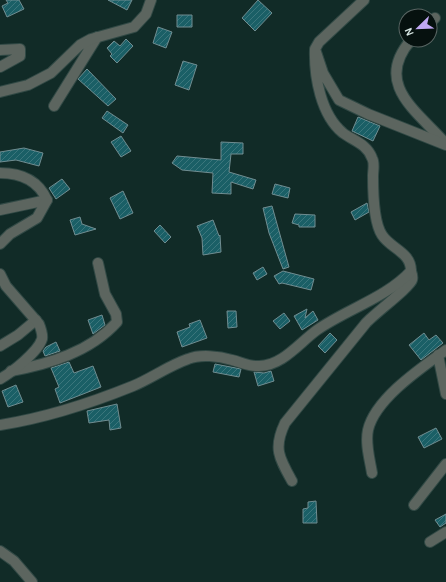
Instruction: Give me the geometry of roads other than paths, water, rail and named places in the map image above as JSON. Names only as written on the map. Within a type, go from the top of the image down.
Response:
[{"type":"street","points":[[0,92],[28,85],[46,76],[80,45],[97,37],[134,27],[146,14],[151,0]]},
{"type":"street","points":[[292,481],[282,464],[278,451],[278,440],[285,422],[366,323],[377,311],[409,287],[412,280],[411,263],[404,254],[382,236],[378,226],[374,195],[373,159],[367,147],[343,133],[331,121],[314,65],[315,49],[319,42],[364,0]]},
{"type":"street","points":[[54,106],[97,37]]},
{"type":"street","points":[[406,48],[398,62],[398,84],[407,104],[446,145]]},
{"type":"street","points":[[0,50],[20,49],[20,56],[0,67]]},
{"type":"street","points":[[315,49],[323,74],[339,100],[368,114],[431,137],[446,145]]},
{"type":"street","points":[[0,173],[22,175],[34,182],[47,200]]},
{"type":"street","points":[[0,210],[47,200]]},
{"type":"street","points":[[0,244],[10,234],[37,218],[47,200]]},
{"type":"street","points":[[11,371],[35,366],[74,353],[111,330],[117,322],[116,314],[105,294],[98,263]]},
{"type":"street","points":[[0,425],[47,415],[86,403],[134,385],[190,358],[214,356],[259,366],[271,364],[283,358],[316,331],[336,318],[382,294],[403,280],[411,271]]},
{"type":"street","points":[[0,274],[6,286],[36,320],[42,330],[42,339],[34,352],[0,379]]},
{"type":"street","points":[[0,346],[18,335],[36,320]]},
{"type":"street","points":[[442,352],[446,394]]},
{"type":"street","points":[[372,473],[368,446],[368,431],[377,410],[396,390],[442,352]]},
{"type":"street","points":[[414,505],[446,464]]},
{"type":"street","points":[[430,542],[446,532]]},
{"type":"street","points":[[0,551],[14,561],[32,582]]}]
